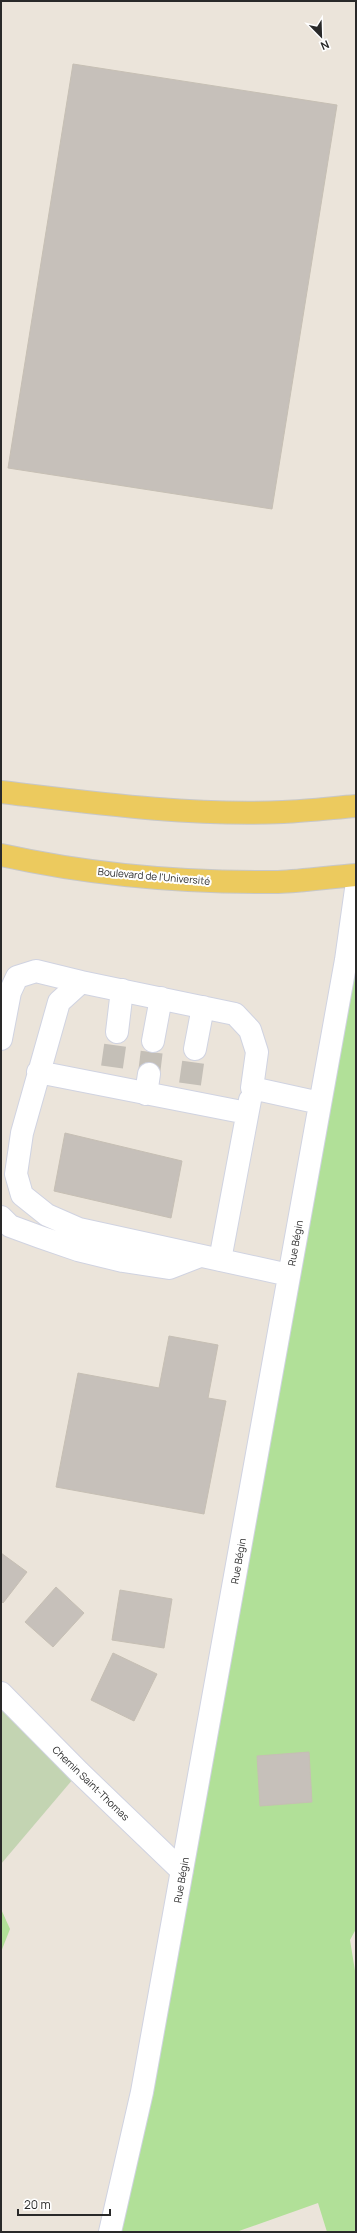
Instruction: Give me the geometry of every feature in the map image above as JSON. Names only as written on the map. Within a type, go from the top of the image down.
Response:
[{"type":"main road","points":[[1,792],[125,806],[205,811],[282,812],[356,806]]},
{"type":"main road","name":"Boulevard de l'Université","points":[[1,856],[49,865],[185,881],[279,882],[356,875]]},
{"type":"street","name":"Rue Bégin","points":[[110,2232],[142,2092],[346,960],[356,889]]},
{"type":"street","points":[[1,1039],[10,992],[17,977],[36,971],[81,982],[235,1014],[250,1030],[257,1052],[248,1113],[210,1258]]},
{"type":"street","points":[[81,982],[59,1002],[38,1072],[22,1133],[16,1174],[22,1195],[47,1215],[79,1229],[289,1275]]},
{"type":"street","points":[[117,1032],[122,990]]},
{"type":"street","points":[[153,1041],[161,998]]},
{"type":"street","points":[[195,1049],[204,1007]]},
{"type":"street","points":[[38,1072],[111,1077],[147,1084],[188,1093],[248,1113]]},
{"type":"street","points":[[252,1088],[320,1103]]},
{"type":"street","points":[[1,1217],[10,1226],[40,1237],[78,1250],[123,1261],[169,1268],[210,1258]]},
{"type":"street","name":"Chemin Saint-Thomas","points":[[1,1693],[79,1772],[182,1871]]},
{"type":"green space","points":[[356,889],[356,1929],[350,1940],[356,1977],[356,2232],[327,2232],[318,2203],[236,2232],[110,2232]]},
{"type":"green space","points":[[1,1693],[79,1772],[1,1864]]},
{"type":"green space","points":[[1,1909],[10,1929],[1,1952]]},
{"type":"building","points":[[73,64],[337,105],[272,509],[8,468]]},
{"type":"building","points":[[65,1133],[182,1161],[171,1218],[54,1191]]},
{"type":"building","points":[[169,1336],[218,1345],[208,1398],[226,1401],[204,1514],[56,1487],[78,1373],[159,1388]]},
{"type":"building","points":[[1,1553],[27,1572],[3,1603],[1,1601]]},
{"type":"building","points":[[56,1587],[84,1613],[53,1647],[25,1622]]},
{"type":"building","points":[[120,1590],[172,1599],[164,1648],[112,1640]]},
{"type":"building","points":[[113,1653],[157,1674],[134,1721],[91,1700]]},
{"type":"building","points":[[309,1752],[312,1802],[260,1806],[257,1756]]},
{"type":"tunnel","points":[[112,1067],[117,1032]]},
{"type":"tunnel","points":[[149,1074],[153,1041]]},
{"type":"tunnel","points":[[190,1084],[195,1049]]}]
